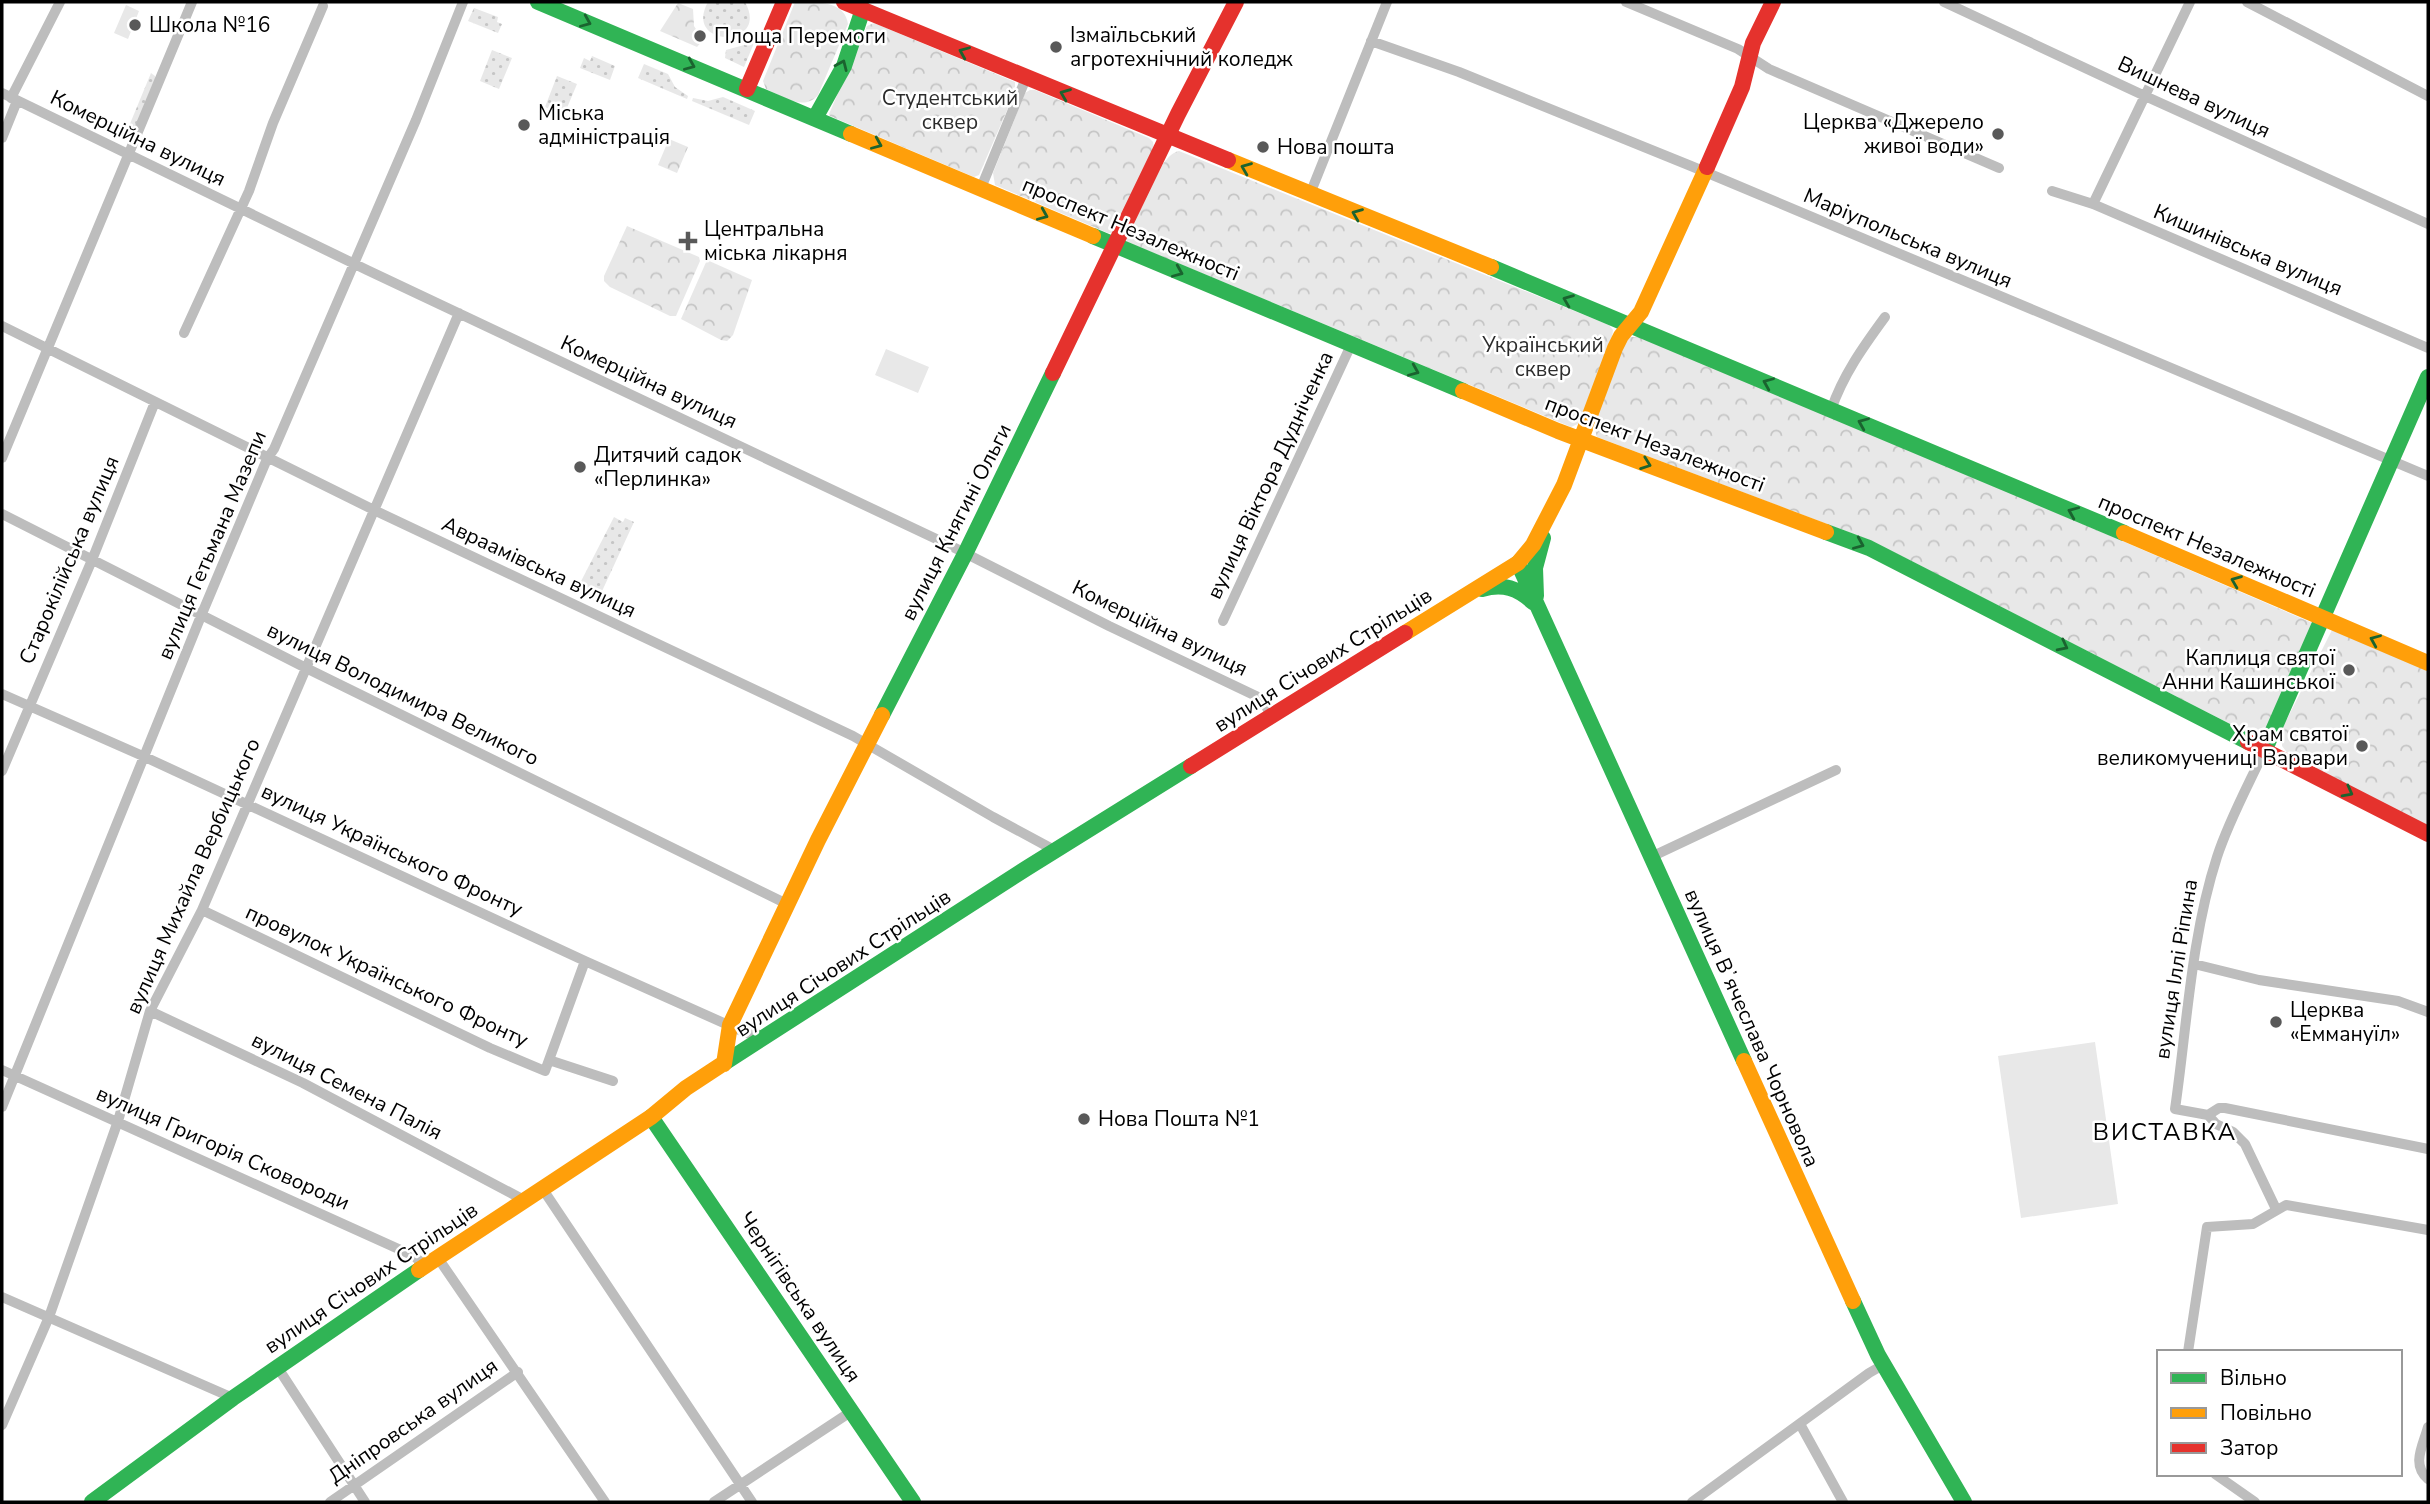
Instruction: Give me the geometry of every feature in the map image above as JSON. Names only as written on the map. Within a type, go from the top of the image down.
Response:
[{"type":"main road","name":"проспект Незалежності","points":[[538,2],[1582,440],[1869,548],[2428,834]]},
{"type":"main road","points":[[747,89],[784,2]]},
{"type":"main road","name":"проспект Незалежності","points":[[844,2],[1631,326],[2428,663]]},
{"type":"main road","name":"вулиця Княгині Ольги","points":[[724,1064],[730,1025],[818,840],[965,554],[1167,136],[1236,2]]},
{"type":"main road","name":"вулиця Січових Стрільців","points":[[92,1502],[233,1398],[431,1262],[651,1117],[686,1088],[1056,851],[1518,563],[1538,541],[1547,523],[1582,440],[1615,348],[1621,336],[1641,313],[1742,87],[1749,56],[1773,2]]},
{"type":"main road","points":[[815,117],[824,106],[859,27],[863,9]]},
{"type":"main road","name":"вулиця Іллі Ріпина","points":[[2265,749],[2428,377]]},
{"type":"main road","points":[[1538,607],[1535,568],[1547,523]]},
{"type":"main road","name":"вулиця Вʼячеслава Чорновола","points":[[1518,563],[1883,1365],[1964,1502]]},
{"type":"main road","points":[[1473,591],[1496,585],[1513,587],[1524,593],[1538,607]]},
{"type":"main road","points":[[686,1088],[705,1069],[730,1025]]},
{"type":"main road","name":"Чернігівська вулиця","points":[[651,1117],[914,1502]]},
{"type":"street","points":[[2,138],[10,97],[60,2]]},
{"type":"street","points":[[2,458],[192,2]]},
{"type":"street","name":"вулиця Гетьмана Мазепи","points":[[2,1107],[201,616],[267,459],[274,449],[355,264],[463,2]]},
{"type":"street","points":[[1310,194],[1387,2]]},
{"type":"street","points":[[1626,2],[1738,49],[1769,69],[1998,168]]},
{"type":"street","name":"Вишнева вулиця","points":[[1944,2],[2428,225]]},
{"type":"street","points":[[2093,204],[2190,2]]},
{"type":"street","points":[[2247,2],[2428,96]]},
{"type":"street","points":[[184,333],[241,210],[273,122],[323,6]]},
{"type":"street","name":"Маріупольська вулиця","points":[[1371,41],[1459,72],[1705,172],[2428,476]]},
{"type":"street","points":[[981,188],[1026,78]]},
{"type":"street","name":"Комерційна вулиця","points":[[10,97],[1256,696],[1271,716]]},
{"type":"street","name":"Кишинівська вулиця","points":[[2052,191],[2093,204],[2428,348]]},
{"type":"street","name":"вулиця Михайла Вербицького","points":[[2,1425],[49,1317],[118,1121],[150,1011],[202,910],[459,313]]},
{"type":"street","points":[[1831,410],[1840,386],[1861,349],[1885,317]]},
{"type":"street","name":"Авраамівська вулиця","points":[[2,326],[267,459],[866,743],[1056,851]]},
{"type":"street","name":"вулиця Віктора Дудніченка","points":[[1223,621],[1351,345]]},
{"type":"street","name":"Старокілійська вулиця","points":[[2,771],[92,560],[155,402]]},
{"type":"street","name":"вулиця Володимира Великого","points":[[2,514],[201,616],[789,905]]},
{"type":"street","name":"вулиця Українського Фронту","points":[[2,694],[145,757],[585,961],[746,1032],[768,1036]]},
{"type":"street","name":"вулиця Іллі Ріпина","points":[[2208,1115],[2175,1109],[2194,964],[2217,857],[2265,749]]},
{"type":"street","points":[[1651,857],[1836,770]]},
{"type":"street","name":"провулок Українського Фронту","points":[[202,910],[490,1048],[545,1071],[585,961]]},
{"type":"street","points":[[2194,964],[2259,980],[2398,1001],[2428,1012]]},
{"type":"street","name":"вулиця Семена Палія","points":[[150,1011],[303,1083],[524,1200]]},
{"type":"street","name":"провулок Українського Фронту","points":[[549,1060],[613,1081]]},
{"type":"street","name":"вулиця Григорія Сковороди","points":[[2,1070],[431,1262],[518,1372],[605,1502]]},
{"type":"street","points":[[2276,1209],[2245,1144],[2233,1132],[2216,1124],[2208,1115],[2218,1108],[2428,1149]]},
{"type":"street","points":[[542,1188],[752,1502]]},
{"type":"street","points":[[2188,1350],[2207,1227],[2253,1224],[2262,1221],[2276,1209],[2291,1206],[2428,1230]]},
{"type":"street","points":[[2,1297],[233,1398]]},
{"type":"street","points":[[1692,1502],[1883,1365]]},
{"type":"street","points":[[278,1368],[366,1502]]},
{"type":"street","name":"Дніпровська вулиця","points":[[330,1502],[518,1372]]},
{"type":"street","points":[[714,1502],[852,1411]]},
{"type":"street","points":[[1800,1424],[1843,1502]]},
{"type":"street","points":[[2428,1427],[2418,1463],[2421,1473],[2428,1479]]},
{"type":"street","points":[[2218,1476],[2255,1502]]},
{"type":"green space","points":[[708,2],[745,2],[750,17],[747,28],[738,35],[715,35],[706,28],[703,17]]},
{"type":"green space","points":[[795,2],[835,6],[846,16],[848,24],[818,95],[806,102],[793,101],[766,89],[763,81]]},
{"type":"green space","points":[[678,3],[693,9],[694,26],[703,40],[697,47],[660,31]]},
{"type":"green space","points":[[126,5],[139,11],[128,39],[114,33]]},
{"type":"green space","points":[[474,8],[498,17],[497,22],[502,24],[498,33],[468,21]]},
{"type":"green space","name":"Студентський сквер","points":[[874,23],[1015,82],[1015,92],[979,175],[974,177],[830,116],[867,26]]},
{"type":"green space","points":[[757,36],[744,67],[725,58],[726,50],[744,45]]},
{"type":"green space","points":[[492,50],[512,58],[499,89],[480,81]]},
{"type":"green space","points":[[592,56],[615,66],[610,80],[580,68],[584,58],[590,61]]},
{"type":"green space","points":[[644,64],[668,74],[675,87],[688,96],[687,99],[638,78]]},
{"type":"green space","points":[[151,73],[155,79],[133,133],[127,131]]},
{"type":"green space","points":[[557,76],[577,84],[564,115],[545,107]]},
{"type":"green space","name":"Студентський сквер","points":[[1030,90],[1149,138],[1153,142],[1154,149],[1112,233],[995,185],[993,173],[1025,93]]},
{"type":"green space","points":[[723,97],[755,111],[749,125],[692,101],[693,98],[708,101]]},
{"type":"green space","points":[[669,139],[688,147],[677,173],[658,165]]},
{"type":"green space","name":"Український сквер","points":[[1179,151],[1609,325],[1613,330],[1612,337],[1580,423],[1571,427],[1127,242],[1135,217],[1155,175],[1171,155]]},
{"type":"green space","points":[[627,226],[699,257],[700,261],[676,316],[670,316],[610,287],[604,281]]},
{"type":"green space","points":[[707,260],[752,280],[733,335],[727,341],[681,319]]},
{"type":"green space","points":[[1630,337],[1639,337],[1976,478],[2312,623],[2265,731],[2258,734],[2246,732],[1872,541],[1597,437],[1594,426],[1624,342]]},
{"type":"green space","points":[[886,349],[929,367],[918,393],[875,375]]},
{"type":"green space","points":[[614,517],[623,522],[625,518],[634,522],[597,602],[576,591]]},
{"type":"green space","points":[[2332,630],[2428,668],[2428,827],[2289,755],[2282,746],[2282,729]]},
{"type":"green space","points":[[2095,1042],[2118,1204],[2021,1218],[1998,1056]]},
{"type":"traffic: fast","points":[[538,2],[851,134]]},
{"type":"traffic: fast","points":[[815,118],[844,66],[863,9]]},
{"type":"traffic: fast","points":[[1093,236],[1463,391]]},
{"type":"traffic: fast","points":[[1491,267],[2124,533]]},
{"type":"traffic: fast","points":[[882,715],[965,554],[1053,373]]},
{"type":"traffic: fast","points":[[2265,749],[2428,377]]},
{"type":"traffic: fast","points":[[1826,532],[1869,548],[2248,742]]},
{"type":"traffic: fast","points":[[1536,596],[1535,568],[1543,538]]},
{"type":"traffic: fast","points":[[1518,563],[1744,1061]]},
{"type":"traffic: fast","points":[[1482,589],[1510,588],[1534,603]]},
{"type":"traffic: fast","points":[[724,1063],[1191,766]]},
{"type":"traffic: fast","points":[[651,1117],[913,1502]]},
{"type":"traffic: fast","points":[[92,1502],[233,1398],[419,1270]]},
{"type":"traffic: fast","points":[[1853,1301],[1878,1355],[1964,1502]]},
{"type":"traffic: slow","points":[[851,134],[1093,236]]},
{"type":"traffic: slow","points":[[1228,160],[1491,267]]},
{"type":"traffic: slow","points":[[1405,633],[1518,563],[1533,545],[1564,485],[1615,348],[1621,336],[1641,312],[1707,167]]},
{"type":"traffic: slow","points":[[1463,391],[1558,431],[1826,532]]},
{"type":"traffic: slow","points":[[2124,533],[2428,663]]},
{"type":"traffic: slow","points":[[724,1064],[730,1025],[818,840],[882,715]]},
{"type":"traffic: slow","points":[[1744,1061],[1853,1301]]},
{"type":"traffic: slow","points":[[419,1270],[651,1117],[686,1088],[724,1063]]},
{"type":"traffic: jam","points":[[747,89],[784,2]]},
{"type":"traffic: jam","points":[[844,2],[1228,160]]},
{"type":"traffic: jam","points":[[1053,373],[1178,114],[1236,2]]},
{"type":"traffic: jam","points":[[1707,167],[1742,87],[1753,43],[1773,2]]},
{"type":"traffic: jam","points":[[1191,766],[1405,633]]},
{"type":"traffic: jam","points":[[2248,742],[2428,834]]},
{"type":"place","name":"Школа №16","points":[[135,25]]},
{"type":"place","name":"Площа Перемоги","points":[[700,36]]},
{"type":"place","name":"Ізмаїльський агротехнічний коледж","points":[[1056,47]]},
{"type":"place","name":"Міська адміністрація","points":[[524,125]]},
{"type":"place","name":"Церква «Джерело живої води»","points":[[1998,134]]},
{"type":"place","name":"Нова пошта","points":[[1263,147]]},
{"type":"place","name":"Центральна міська лікарня","points":[[688,241]]},
{"type":"place","name":"Дитячий садок «Перлинка»","points":[[580,467]]},
{"type":"place","name":"Каплиця cвятої Анни Кашинської","points":[[2349,670]]},
{"type":"place","name":"Храм святої великомучениці Варвари","points":[[2362,746]]},
{"type":"place","name":"Церква «Еммануїл»","points":[[2276,1022]]},
{"type":"place","name":"Нова Пошта №1","points":[[1084,1119]]},
{"type":"district","name":"ВИСТАВКА","points":[[2165,1132]]}]
